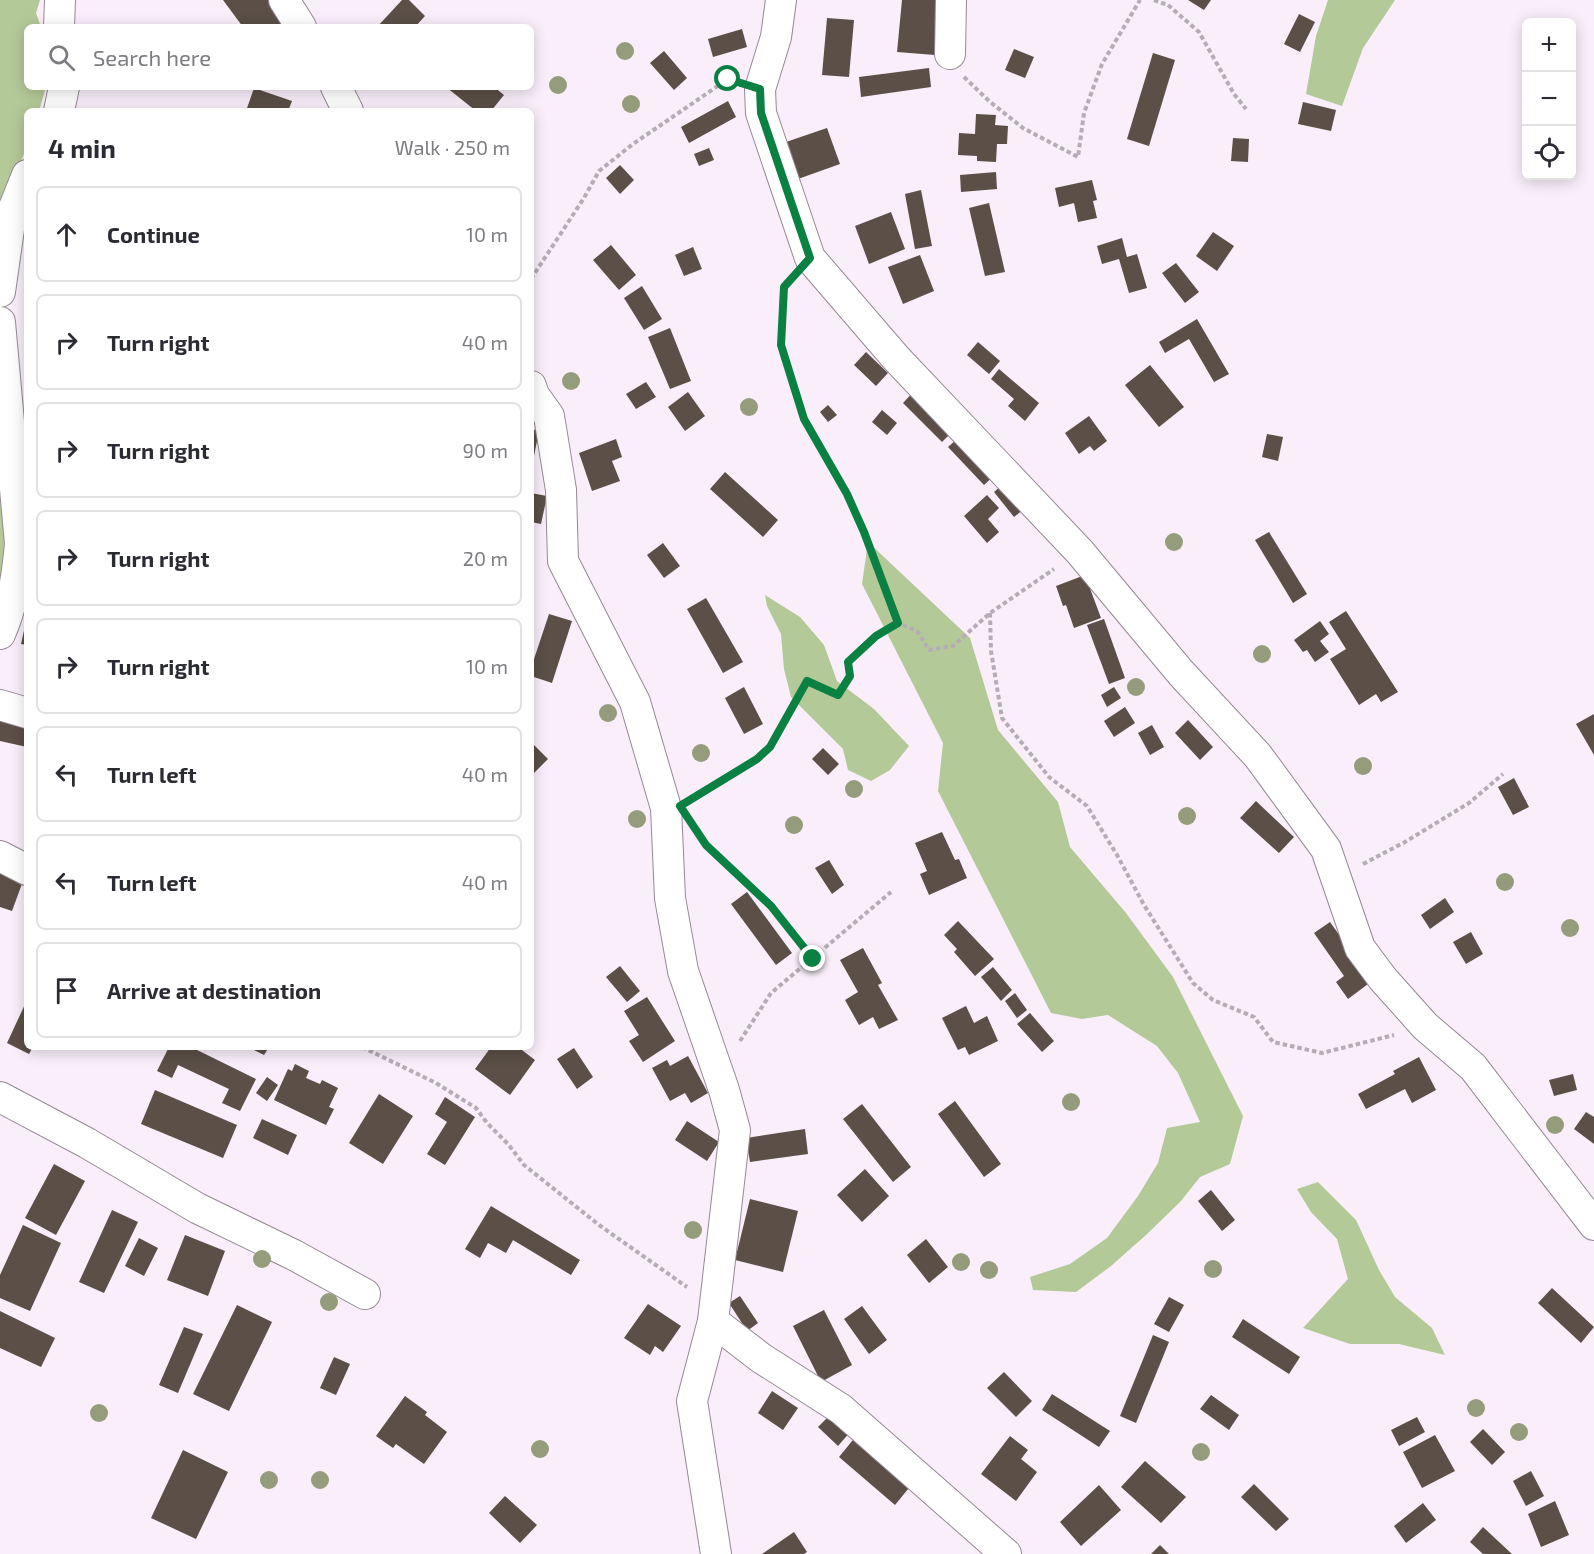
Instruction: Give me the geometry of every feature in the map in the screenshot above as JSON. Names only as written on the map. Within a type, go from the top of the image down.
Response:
[{"type":"street","points":[[59,24],[60,0]]},
{"type":"street","points":[[284,0],[299,24]]},
{"type":"street","points":[[781,0],[776,37],[760,89],[761,113],[810,258],[896,358],[1080,552],[1181,673],[1258,756],[1326,849],[1360,948],[1383,979],[1425,1026],[1473,1067],[1594,1225]]},
{"type":"street","points":[[950,54],[951,0]]},
{"type":"street","points":[[60,108],[63,90]]},
{"type":"street","points":[[338,90],[346,108]]},
{"type":"street","points":[[0,292],[11,215],[24,182]]},
{"type":"street","points":[[0,322],[20,544],[17,577],[8,616],[0,634]]},
{"type":"street","points":[[534,395],[549,416],[561,490],[563,561],[635,702],[666,808],[670,898],[683,971],[724,1090],[735,1130],[713,1321],[692,1401],[716,1554]]},
{"type":"street","points":[[0,705],[24,712]]},
{"type":"street","points":[[0,856],[24,868]]},
{"type":"street","points":[[0,1097],[87,1143],[197,1208],[294,1255],[365,1294]]},
{"type":"street","points":[[713,1321],[761,1358],[841,1409],[1005,1554]]},
{"type":"path","points":[[950,54],[966,81],[989,101],[1023,128],[1078,157],[1084,113],[1102,64],[1140,0]]},
{"type":"path","points":[[1154,0],[1168,5],[1200,32],[1234,94],[1246,109]]},
{"type":"path","points":[[534,274],[599,171],[633,144],[728,79],[760,89]]},
{"type":"path","points":[[810,258],[784,287],[781,345],[804,419],[847,494],[864,532],[898,623],[917,631],[929,650],[953,646],[990,613],[1080,552]]},
{"type":"path","points":[[990,613],[991,651],[1002,718],[1049,777],[1087,806],[1144,905],[1193,983],[1213,1000],[1254,1017],[1274,1042],[1322,1053],[1368,1043],[1425,1026]]},
{"type":"path","points":[[689,800],[757,759],[770,747],[807,681],[838,695],[850,676],[848,662],[876,636],[898,623]]},
{"type":"path","points":[[1338,883],[1355,868],[1405,842],[1469,803],[1503,774]]},
{"type":"path","points":[[693,826],[706,845],[771,906],[813,959]]},
{"type":"path","points":[[724,1090],[740,1041],[771,993],[891,892]]},
{"type":"path","points":[[368,1050],[436,1083],[476,1108],[524,1165],[599,1225],[686,1286],[713,1321]]},
{"type":"green space","points":[[0,0],[40,0],[36,13],[40,24],[24,24],[24,90],[45,90],[40,108],[24,108],[24,154],[0,209]]},
{"type":"green space","points":[[1328,0],[1395,0],[1363,48],[1342,106],[1306,94],[1316,36]]},
{"type":"green space","points":[[0,423],[8,515],[0,601]]},
{"type":"green space","points":[[868,542],[970,638],[998,730],[1058,802],[1070,847],[1126,913],[1173,977],[1243,1116],[1230,1164],[1200,1177],[1181,1201],[1146,1235],[1111,1266],[1076,1292],[1033,1290],[1030,1277],[1070,1264],[1107,1238],[1138,1196],[1158,1163],[1167,1128],[1200,1122],[1178,1073],[1157,1046],[1108,1015],[1082,1019],[1051,1013],[938,791],[943,743],[862,584]]},
{"type":"green space","points":[[765,595],[800,617],[824,645],[837,681],[874,709],[909,746],[890,770],[871,781],[848,770],[843,749],[791,697],[784,669],[781,634],[767,606]]},
{"type":"green space","points":[[1318,1182],[1356,1220],[1379,1270],[1395,1297],[1432,1328],[1445,1355],[1399,1344],[1350,1344],[1303,1328],[1348,1279],[1337,1239],[1311,1212],[1297,1189]]},
{"type":"building","points":[[223,0],[270,0],[288,24],[241,24]]},
{"type":"building","points":[[402,0],[409,0],[425,16],[418,24],[380,24]]},
{"type":"building","points":[[902,0],[941,0],[935,55],[897,52]]},
{"type":"building","points":[[1188,0],[1211,0],[1204,10]]},
{"type":"building","points":[[1299,14],[1315,22],[1300,52],[1284,44]]},
{"type":"building","points":[[827,18],[854,20],[849,77],[822,75]]},
{"type":"building","points":[[742,29],[747,47],[713,57],[708,39]]},
{"type":"building","points":[[1014,49],[1034,57],[1025,78],[1005,70]]},
{"type":"building","points":[[664,51],[687,78],[674,90],[650,63]]},
{"type":"building","points":[[1153,53],[1175,60],[1149,146],[1127,139]]},
{"type":"building","points":[[929,68],[931,87],[861,97],[859,77]]},
{"type":"building","points":[[253,90],[292,101],[289,108],[247,108]]},
{"type":"building","points":[[450,90],[498,90],[504,95],[493,108],[472,108]]},
{"type":"building","points":[[728,101],[736,117],[689,143],[681,127]]},
{"type":"building","points":[[1303,102],[1336,110],[1331,131],[1298,124]]},
{"type":"building","points":[[976,114],[996,115],[995,125],[1008,126],[1007,144],[997,144],[996,162],[977,161],[977,156],[958,155],[959,133],[975,134]]},
{"type":"building","points":[[827,128],[840,164],[798,179],[786,142]]},
{"type":"building","points":[[1233,138],[1249,139],[1248,162],[1231,161]]},
{"type":"building","points":[[709,148],[714,160],[699,166],[694,154]]},
{"type":"building","points":[[620,165],[634,180],[620,194],[606,178]]},
{"type":"building","points":[[996,172],[997,189],[961,192],[960,175]]},
{"type":"building","points":[[1092,180],[1097,200],[1093,201],[1097,218],[1078,222],[1074,203],[1059,207],[1055,188]]},
{"type":"building","points":[[921,190],[932,246],[915,249],[905,194]]},
{"type":"building","points":[[989,203],[1005,272],[985,276],[969,208]]},
{"type":"building","points":[[891,212],[905,249],[869,264],[855,226]]},
{"type":"building","points":[[1213,232],[1234,246],[1217,271],[1196,256]]},
{"type":"building","points":[[1122,238],[1127,257],[1137,254],[1147,288],[1129,293],[1119,259],[1102,264],[1097,246]]},
{"type":"building","points":[[611,245],[636,275],[619,290],[593,260]]},
{"type":"building","points":[[693,247],[702,269],[684,276],[675,255]]},
{"type":"building","points":[[920,255],[934,291],[903,304],[888,267]]},
{"type":"building","points":[[1176,263],[1199,292],[1185,303],[1162,273]]},
{"type":"building","points":[[642,286],[662,319],[644,330],[624,298]]},
{"type":"building","points":[[1197,319],[1229,374],[1214,382],[1189,339],[1165,353],[1159,342]]},
{"type":"building","points":[[670,328],[691,381],[670,389],[648,337]]},
{"type":"building","points":[[978,342],[1000,361],[989,374],[967,355]]},
{"type":"building","points":[[866,352],[888,373],[876,386],[854,365]]},
{"type":"building","points":[[1150,365],[1184,407],[1159,427],[1125,385]]},
{"type":"building","points":[[999,369],[1039,403],[1025,421],[1008,406],[1014,399],[991,379]]},
{"type":"building","points":[[646,382],[656,397],[636,409],[626,394]]},
{"type":"building","points":[[915,390],[955,429],[942,442],[903,403]]},
{"type":"building","points":[[688,392],[705,416],[685,431],[668,407]]},
{"type":"building","points":[[828,405],[837,415],[828,422],[820,412]]},
{"type":"building","points":[[882,410],[897,423],[887,435],[872,422]]},
{"type":"building","points":[[1089,416],[1107,441],[1094,451],[1090,446],[1079,454],[1065,433]]},
{"type":"building","points":[[534,430],[539,431],[534,456]]},
{"type":"building","points":[[964,433],[999,471],[984,485],[948,447]]},
{"type":"building","points":[[1267,434],[1283,437],[1278,461],[1262,457]]},
{"type":"building","points":[[616,439],[622,457],[612,461],[620,481],[592,491],[579,453]]},
{"type":"building","points":[[725,472],[778,520],[763,537],[710,489]]},
{"type":"building","points":[[1009,479],[1030,504],[1014,517],[994,492]]},
{"type":"building","points":[[534,494],[547,496],[541,524],[534,523]]},
{"type":"building","points":[[987,495],[999,508],[988,519],[999,532],[987,543],[964,516]]},
{"type":"building","points":[[1269,532],[1307,594],[1293,603],[1255,540]]},
{"type":"building","points":[[663,543],[680,566],[664,578],[647,555]]},
{"type":"building","points":[[1085,575],[1101,618],[1074,628],[1056,586]]},
{"type":"building","points":[[706,598],[743,662],[723,673],[687,609]]},
{"type":"building","points":[[1346,611],[1398,692],[1381,702],[1376,694],[1359,705],[1330,659],[1346,649],[1329,622]]},
{"type":"building","points":[[549,614],[572,621],[552,683],[534,677],[534,659]]},
{"type":"building","points":[[1104,619],[1125,678],[1109,684],[1087,625]]},
{"type":"building","points":[[1320,621],[1329,634],[1320,641],[1329,652],[1315,662],[1307,650],[1303,652],[1294,640]]},
{"type":"building","points":[[744,687],[763,724],[744,734],[725,698]]},
{"type":"building","points":[[1114,687],[1121,698],[1107,707],[1101,695]]},
{"type":"building","points":[[1125,707],[1135,723],[1114,737],[1104,721]]},
{"type":"building","points":[[1594,714],[1594,755],[1576,724]]},
{"type":"building","points":[[1188,720],[1213,747],[1200,760],[1175,733]]},
{"type":"building","points":[[0,721],[24,726],[24,746],[0,741]]},
{"type":"building","points":[[1152,725],[1164,747],[1150,755],[1138,733]]},
{"type":"building","points":[[534,745],[548,759],[534,773]]},
{"type":"building","points":[[823,748],[839,764],[828,775],[812,759]]},
{"type":"building","points":[[1514,778],[1529,807],[1513,815],[1498,787]]},
{"type":"building","points":[[1256,801],[1294,837],[1279,853],[1240,818]]},
{"type":"building","points":[[942,832],[955,860],[959,859],[967,878],[929,895],[920,874],[927,871],[915,843]]},
{"type":"building","points":[[829,860],[844,885],[832,894],[815,868]]},
{"type":"building","points":[[0,873],[23,881],[12,911],[0,907]]},
{"type":"building","points":[[747,892],[792,953],[776,965],[731,904]]},
{"type":"building","points":[[1445,898],[1454,912],[1430,929],[1421,915]]},
{"type":"building","points":[[958,921],[994,959],[975,976],[954,952],[957,949],[944,935]]},
{"type":"building","points":[[1330,922],[1372,981],[1348,999],[1336,982],[1344,976],[1314,933]]},
{"type":"building","points":[[1471,932],[1483,954],[1466,964],[1453,942]]},
{"type":"building","points":[[863,948],[882,983],[878,985],[898,1020],[879,1029],[873,1017],[859,1025],[845,1000],[858,992],[840,960]]},
{"type":"building","points":[[620,966],[640,991],[627,1002],[606,977]]},
{"type":"building","points":[[993,967],[1012,990],[1001,1001],[981,977]]},
{"type":"building","points":[[1015,993],[1027,1010],[1017,1018],[1005,1001]]},
{"type":"building","points":[[647,997],[675,1041],[643,1062],[629,1041],[639,1035],[624,1011]]},
{"type":"building","points":[[24,1006],[24,1050],[31,1050],[29,1054],[7,1043]]},
{"type":"building","points":[[966,1006],[974,1023],[987,1016],[998,1041],[969,1055],[965,1047],[958,1050],[942,1018]]},
{"type":"building","points":[[1030,1013],[1054,1041],[1042,1052],[1017,1024]]},
{"type":"building","points":[[574,1048],[593,1077],[577,1089],[557,1059]]},
{"type":"building","points":[[168,1050],[197,1050],[256,1079],[240,1111],[222,1103],[229,1089],[178,1065],[172,1078],[157,1071]]},
{"type":"building","points":[[254,1050],[267,1050],[264,1055]]},
{"type":"building","points":[[489,1050],[522,1050],[535,1060],[510,1095],[475,1069]]},
{"type":"building","points":[[688,1056],[708,1093],[691,1103],[685,1093],[670,1101],[652,1068],[667,1060],[670,1066]]},
{"type":"building","points":[[1419,1057],[1436,1090],[1412,1103],[1405,1089],[1366,1109],[1358,1094],[1395,1074],[1393,1071]]},
{"type":"building","points":[[295,1064],[309,1071],[306,1078],[320,1084],[322,1080],[338,1088],[329,1107],[334,1109],[326,1125],[274,1100],[288,1069],[292,1071]]},
{"type":"building","points":[[1573,1074],[1577,1090],[1554,1096],[1549,1080]]},
{"type":"building","points":[[267,1077],[278,1085],[267,1101],[256,1093]]},
{"type":"building","points":[[155,1090],[237,1125],[223,1158],[141,1124]]},
{"type":"building","points":[[379,1094],[413,1116],[383,1164],[349,1143]]},
{"type":"building","points":[[445,1097],[475,1117],[445,1165],[427,1154],[447,1122],[435,1114]]},
{"type":"building","points":[[955,1101],[1001,1164],[984,1177],[938,1114]]},
{"type":"building","points":[[862,1104],[911,1167],[893,1182],[843,1119]]},
{"type":"building","points":[[1586,1112],[1594,1117],[1594,1144],[1574,1129]]},
{"type":"building","points":[[262,1119],[297,1135],[288,1155],[253,1138]]},
{"type":"building","points":[[687,1121],[719,1142],[707,1161],[675,1140]]},
{"type":"building","points":[[805,1129],[808,1154],[750,1162],[746,1138]]},
{"type":"building","points":[[54,1164],[85,1181],[56,1235],[25,1218]]},
{"type":"building","points":[[865,1169],[889,1196],[862,1222],[837,1195]]},
{"type":"building","points":[[1211,1190],[1235,1220],[1222,1231],[1198,1201]]},
{"type":"building","points":[[750,1199],[798,1211],[783,1272],[735,1260]]},
{"type":"building","points":[[491,1206],[580,1260],[571,1275],[513,1240],[506,1253],[488,1243],[480,1258],[465,1249]]},
{"type":"building","points":[[112,1210],[138,1222],[104,1293],[79,1282]]},
{"type":"building","points":[[23,1225],[61,1243],[30,1311],[0,1298],[0,1275]]},
{"type":"building","points":[[185,1235],[225,1251],[208,1296],[167,1280]]},
{"type":"building","points":[[139,1238],[158,1248],[144,1276],[125,1266]]},
{"type":"building","points":[[926,1239],[948,1267],[929,1283],[907,1255]]},
{"type":"building","points":[[1552,1288],[1594,1327],[1581,1343],[1538,1303]]},
{"type":"building","points":[[740,1296],[758,1323],[747,1331],[729,1303]]},
{"type":"building","points":[[1169,1297],[1184,1305],[1169,1332],[1154,1324]]},
{"type":"building","points":[[648,1304],[681,1326],[663,1352],[655,1346],[650,1355],[624,1338]]},
{"type":"building","points":[[237,1305],[272,1322],[229,1411],[193,1394]]},
{"type":"building","points":[[862,1306],[887,1340],[869,1354],[844,1319]]},
{"type":"building","points":[[824,1310],[852,1365],[821,1382],[793,1326]]},
{"type":"building","points":[[0,1311],[55,1338],[41,1367],[0,1348]]},
{"type":"building","points":[[1243,1319],[1300,1357],[1289,1374],[1232,1337]]},
{"type":"building","points":[[184,1327],[203,1334],[178,1393],[159,1385]]},
{"type":"building","points":[[1153,1335],[1169,1342],[1136,1423],[1120,1416]]},
{"type":"building","points":[[334,1357],[350,1364],[336,1395],[320,1388]]},
{"type":"building","points":[[1004,1372],[1032,1401],[1016,1417],[987,1388]]},
{"type":"building","points":[[772,1391],[798,1408],[783,1430],[758,1413]]},
{"type":"building","points":[[1052,1394],[1110,1431],[1099,1447],[1042,1410]]},
{"type":"building","points":[[1211,1395],[1239,1415],[1229,1430],[1200,1409]]},
{"type":"building","points":[[405,1396],[427,1412],[425,1415],[447,1432],[424,1464],[396,1444],[393,1448],[376,1436]]},
{"type":"building","points":[[832,1413],[851,1431],[838,1446],[818,1427]]},
{"type":"building","points":[[1417,1417],[1425,1432],[1399,1446],[1391,1430]]},
{"type":"building","points":[[1483,1429],[1505,1452],[1492,1465],[1470,1442]]},
{"type":"building","points":[[857,1435],[913,1483],[895,1505],[839,1457]]},
{"type":"building","points":[[1435,1435],[1455,1471],[1422,1488],[1403,1452]]},
{"type":"building","points":[[1010,1436],[1028,1450],[1021,1459],[1037,1472],[1016,1501],[981,1474]]},
{"type":"building","points":[[183,1450],[228,1472],[196,1539],[151,1518]]},
{"type":"building","points":[[1145,1461],[1186,1497],[1161,1523],[1121,1487]]},
{"type":"building","points":[[1531,1471],[1544,1496],[1526,1506],[1513,1481]]},
{"type":"building","points":[[1254,1484],[1289,1519],[1276,1531],[1241,1497]]},
{"type":"building","points":[[1099,1485],[1121,1510],[1081,1546],[1060,1522]]},
{"type":"building","points":[[505,1496],[537,1525],[520,1543],[489,1513]]},
{"type":"building","points":[[1555,1501],[1569,1535],[1541,1547],[1528,1514]]},
{"type":"building","points":[[1423,1503],[1436,1520],[1406,1543],[1394,1526]]},
{"type":"building","points":[[1483,1527],[1512,1554],[1483,1554],[1470,1542]]},
{"type":"building","points":[[794,1532],[807,1552],[804,1554],[762,1554]]},
{"type":"building","points":[[1160,1545],[1169,1554],[1151,1554]]},
{"type":"route","points":[[728,79],[760,89],[761,113],[810,258],[784,287],[781,345],[804,419],[847,494],[864,532],[898,623],[876,636],[848,662],[850,676],[838,695],[807,681],[770,747],[757,759],[680,806],[706,845],[771,906],[813,959]]}]
